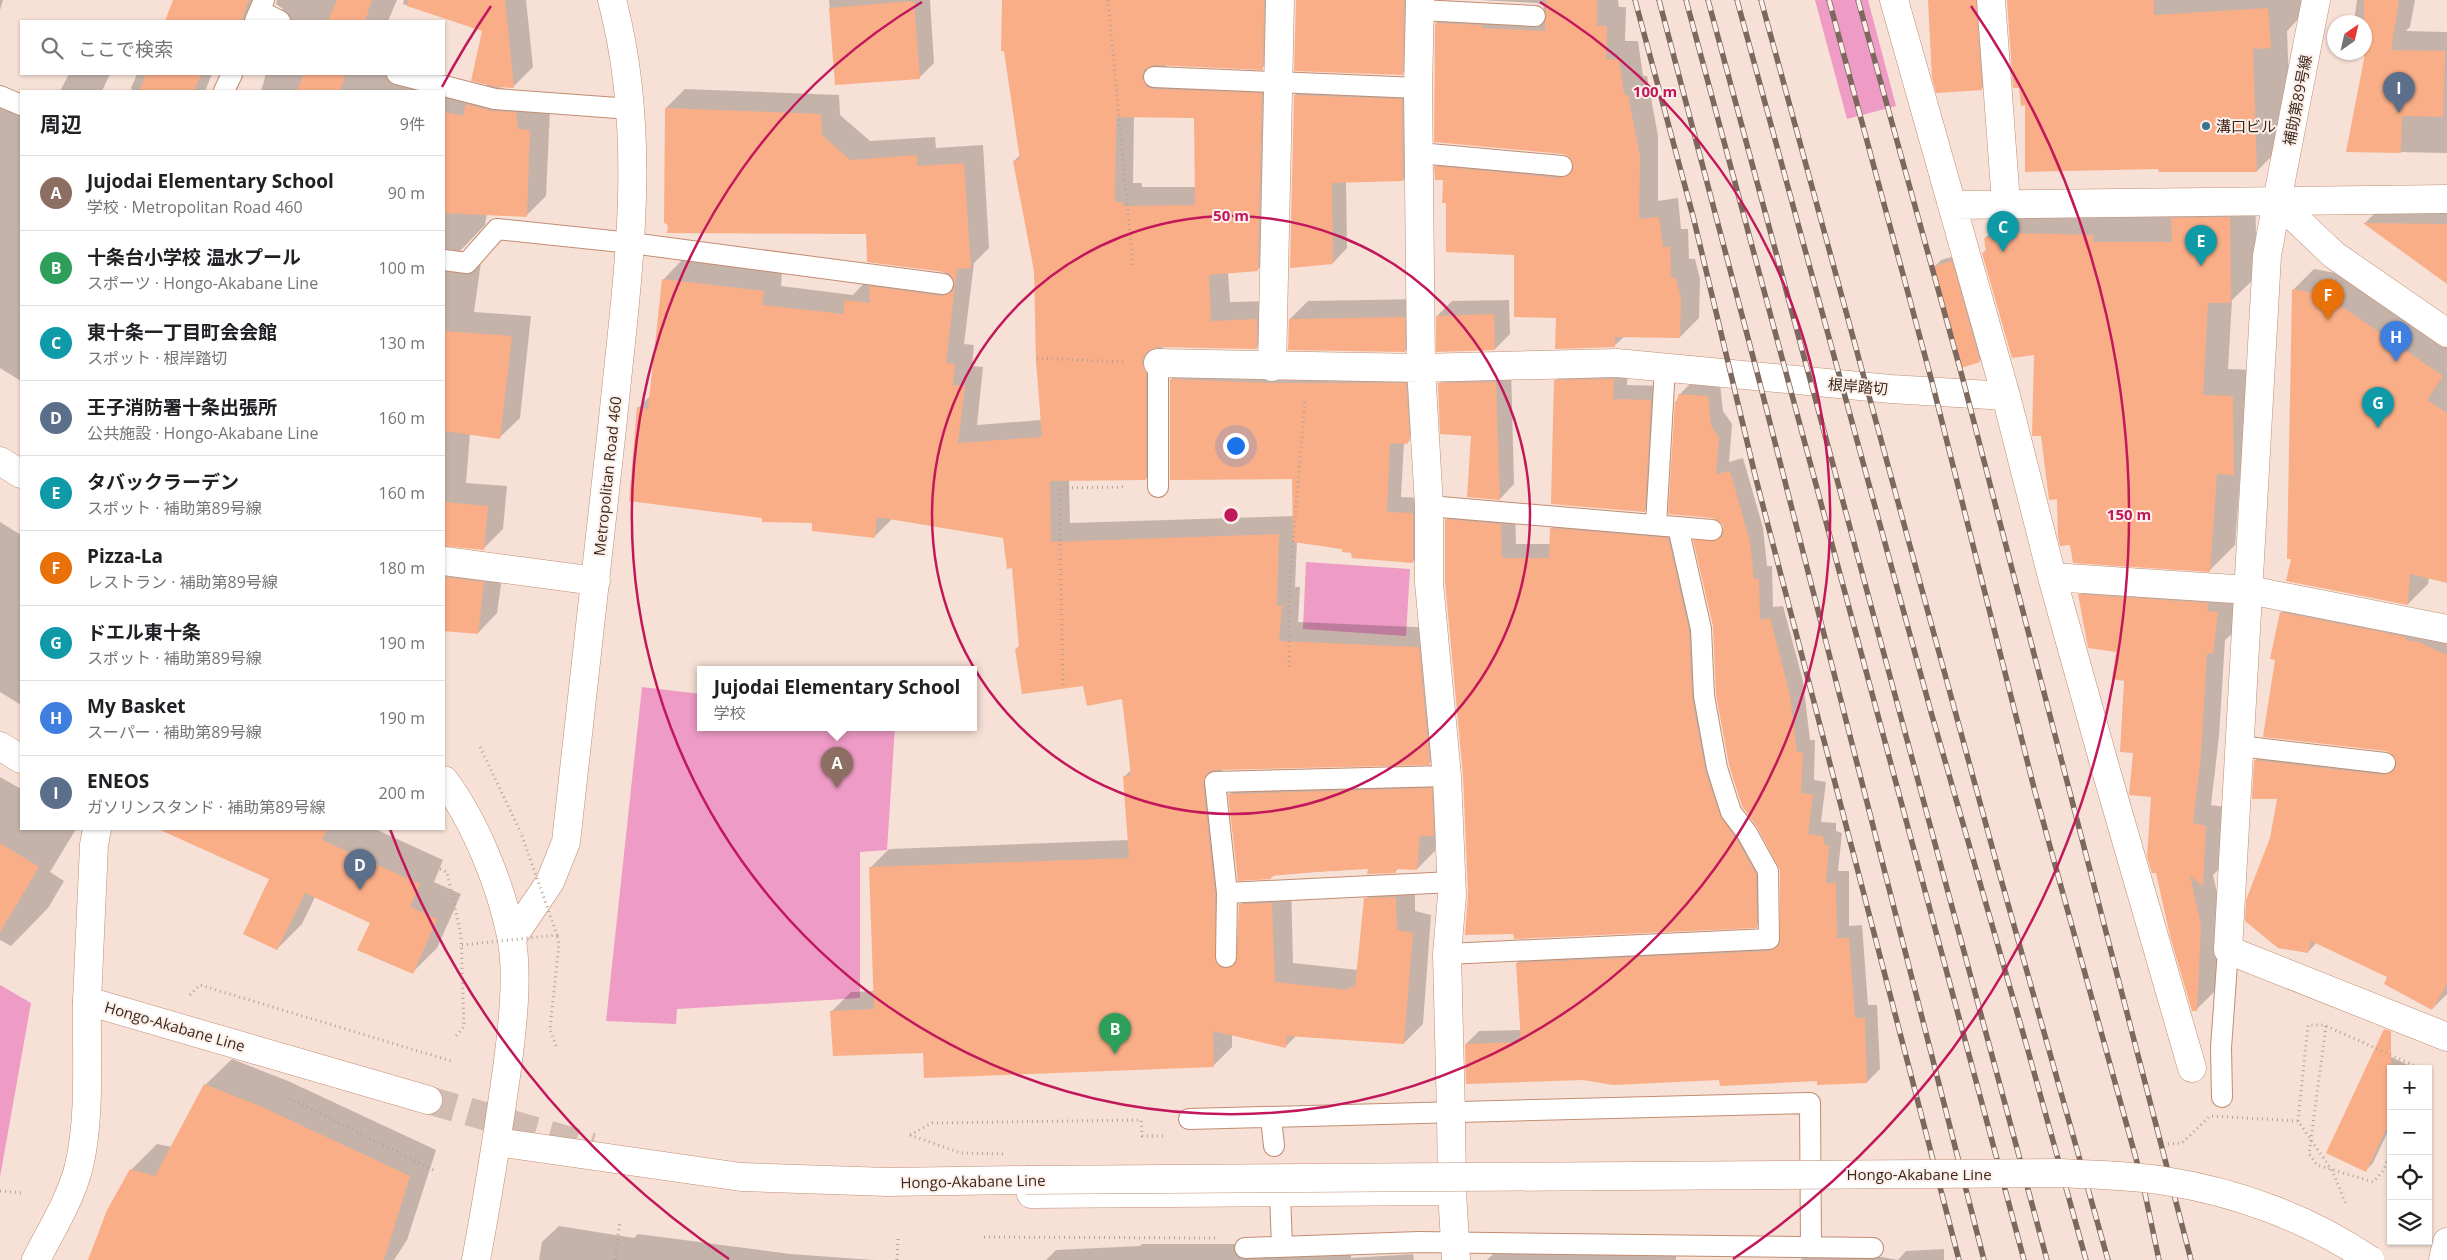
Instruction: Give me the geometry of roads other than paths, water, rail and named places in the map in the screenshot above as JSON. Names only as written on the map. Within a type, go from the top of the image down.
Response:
[{"type":"street","name":"Metropolitan Road 460","points":[[512,938],[550,882],[566,842],[596,581],[631,243],[634,176],[631,109],[612,0]]},
{"type":"street","points":[[1272,367],[1280,0]]},
{"type":"street","points":[[1894,0],[2006,396],[2052,577],[2192,1068]]},
{"type":"street","points":[[1991,0],[2006,203]]},
{"type":"street","name":"補助第89号線","points":[[2228,950],[2267,256],[2316,0]]},
{"type":"street","points":[[1420,5],[1418,88],[1420,368],[1429,506],[1429,582],[1448,776],[1452,882],[1447,954],[1452,1191],[1456,1251]]},
{"type":"street","points":[[1952,205],[2447,198]]},
{"type":"street","points":[[2277,201],[2334,256],[2447,333]]},
{"type":"street","name":"根岸踏切","points":[[1158,363],[1272,367],[1420,368],[1617,363],[1891,389],[2006,396]]},
{"type":"street","points":[[0,461],[20,473]]},
{"type":"street","points":[[445,561],[596,581]]},
{"type":"street","points":[[2052,577],[2248,590],[2447,629]]},
{"type":"street","points":[[0,746],[20,758]]},
{"type":"street","points":[[445,782],[469,822],[486,860],[512,938],[514,985],[512,1033],[497,1142],[476,1260]]},
{"type":"street","name":"Hongo-Akabane Line","points":[[97,830],[94,845],[87,1001],[428,1100]]},
{"type":"street","points":[[2228,950],[2447,1037]]},
{"type":"street","points":[[36,1260],[64,1204],[79,1166],[84,1131],[87,1001]]},
{"type":"street","name":"Hongo-Akabane Line","points":[[497,1142],[741,1177],[1280,1193],[1452,1191]]},
{"type":"street","name":"Hongo-Akabane Line","points":[[1029,1187],[2049,1173],[2112,1176],[2165,1181],[2221,1192],[2272,1210],[2318,1230],[2370,1260]]},
{"type":"street","points":[[2443,1260],[2447,1242]]},
{"type":"lane","points":[[1420,5],[1535,16]]},
{"type":"lane","points":[[260,11],[278,20]]},
{"type":"lane","points":[[224,90],[232,75]]},
{"type":"lane","points":[[401,75],[495,99],[631,109]]},
{"type":"lane","points":[[1154,77],[1418,88]]},
{"type":"lane","points":[[0,96],[20,106]]},
{"type":"lane","points":[[1419,153],[1562,166]]},
{"type":"lane","points":[[445,260],[467,263],[497,229],[631,243],[943,284]]},
{"type":"lane","points":[[1158,363],[1158,487]]},
{"type":"lane","points":[[1656,525],[1665,367]]},
{"type":"lane","points":[[1429,506],[1712,530]]},
{"type":"lane","points":[[1447,954],[1769,939],[1768,871],[1747,833],[1731,812],[1717,768],[1704,696],[1701,629],[1678,527]]},
{"type":"lane","points":[[2240,746],[2385,763]]},
{"type":"lane","points":[[1226,957],[1227,893],[1215,782],[1448,776]]},
{"type":"lane","points":[[1227,893],[1452,882]]},
{"type":"lane","points":[[2222,1097],[2221,1048],[2228,950]]},
{"type":"lane","points":[[1189,1119],[1451,1114],[1810,1103],[1811,1246]]},
{"type":"lane","points":[[1272,1118],[1274,1146]]},
{"type":"lane","points":[[1280,1193],[1282,1247]]},
{"type":"lane","points":[[1245,1248],[1775,1253],[1811,1246],[1873,1248]]},
{"type":"tunnel","points":[[428,1100],[592,1147]]},
{"type":"railway","points":[[1635,0],[1693,216],[1756,479],[1959,1260]]},
{"type":"railway","points":[[1659,0],[1758,376],[1984,1260]]},
{"type":"railway","points":[[1686,0],[2024,1260]]},
{"type":"railway","points":[[1708,0],[2047,1260]]},
{"type":"railway","points":[[1737,0],[1931,712],[2086,1260]]},
{"type":"railway","points":[[1761,0],[1997,865],[2108,1260]]},
{"type":"railway","points":[[1829,0],[1932,382],[2035,792],[2143,1184],[2159,1260]]},
{"type":"railway","points":[[1858,0],[1962,376],[2191,1260]]},
{"type":"place","name":"ENEOS","points":[[2399,113]]},
{"type":"place","name":"溝口ビル","points":[[2206,126]]},
{"type":"place","name":"東十条一丁目町会会館","points":[[2003,252]]},
{"type":"place","name":"タバックラーデン","points":[[2201,266]]},
{"type":"place","name":"Pizza-La","points":[[2328,320]]},
{"type":"place","name":"My Basket","points":[[2396,362]]},
{"type":"place","name":"ドエル東十条","points":[[2378,428]]},
{"type":"place","name":"Jujodai Elementary School","points":[[837,788]]},
{"type":"place","name":"王子消防署十条出張所","points":[[360,890]]},
{"type":"place","name":"十条台小学校 温水プール","points":[[1115,1054]]}]
